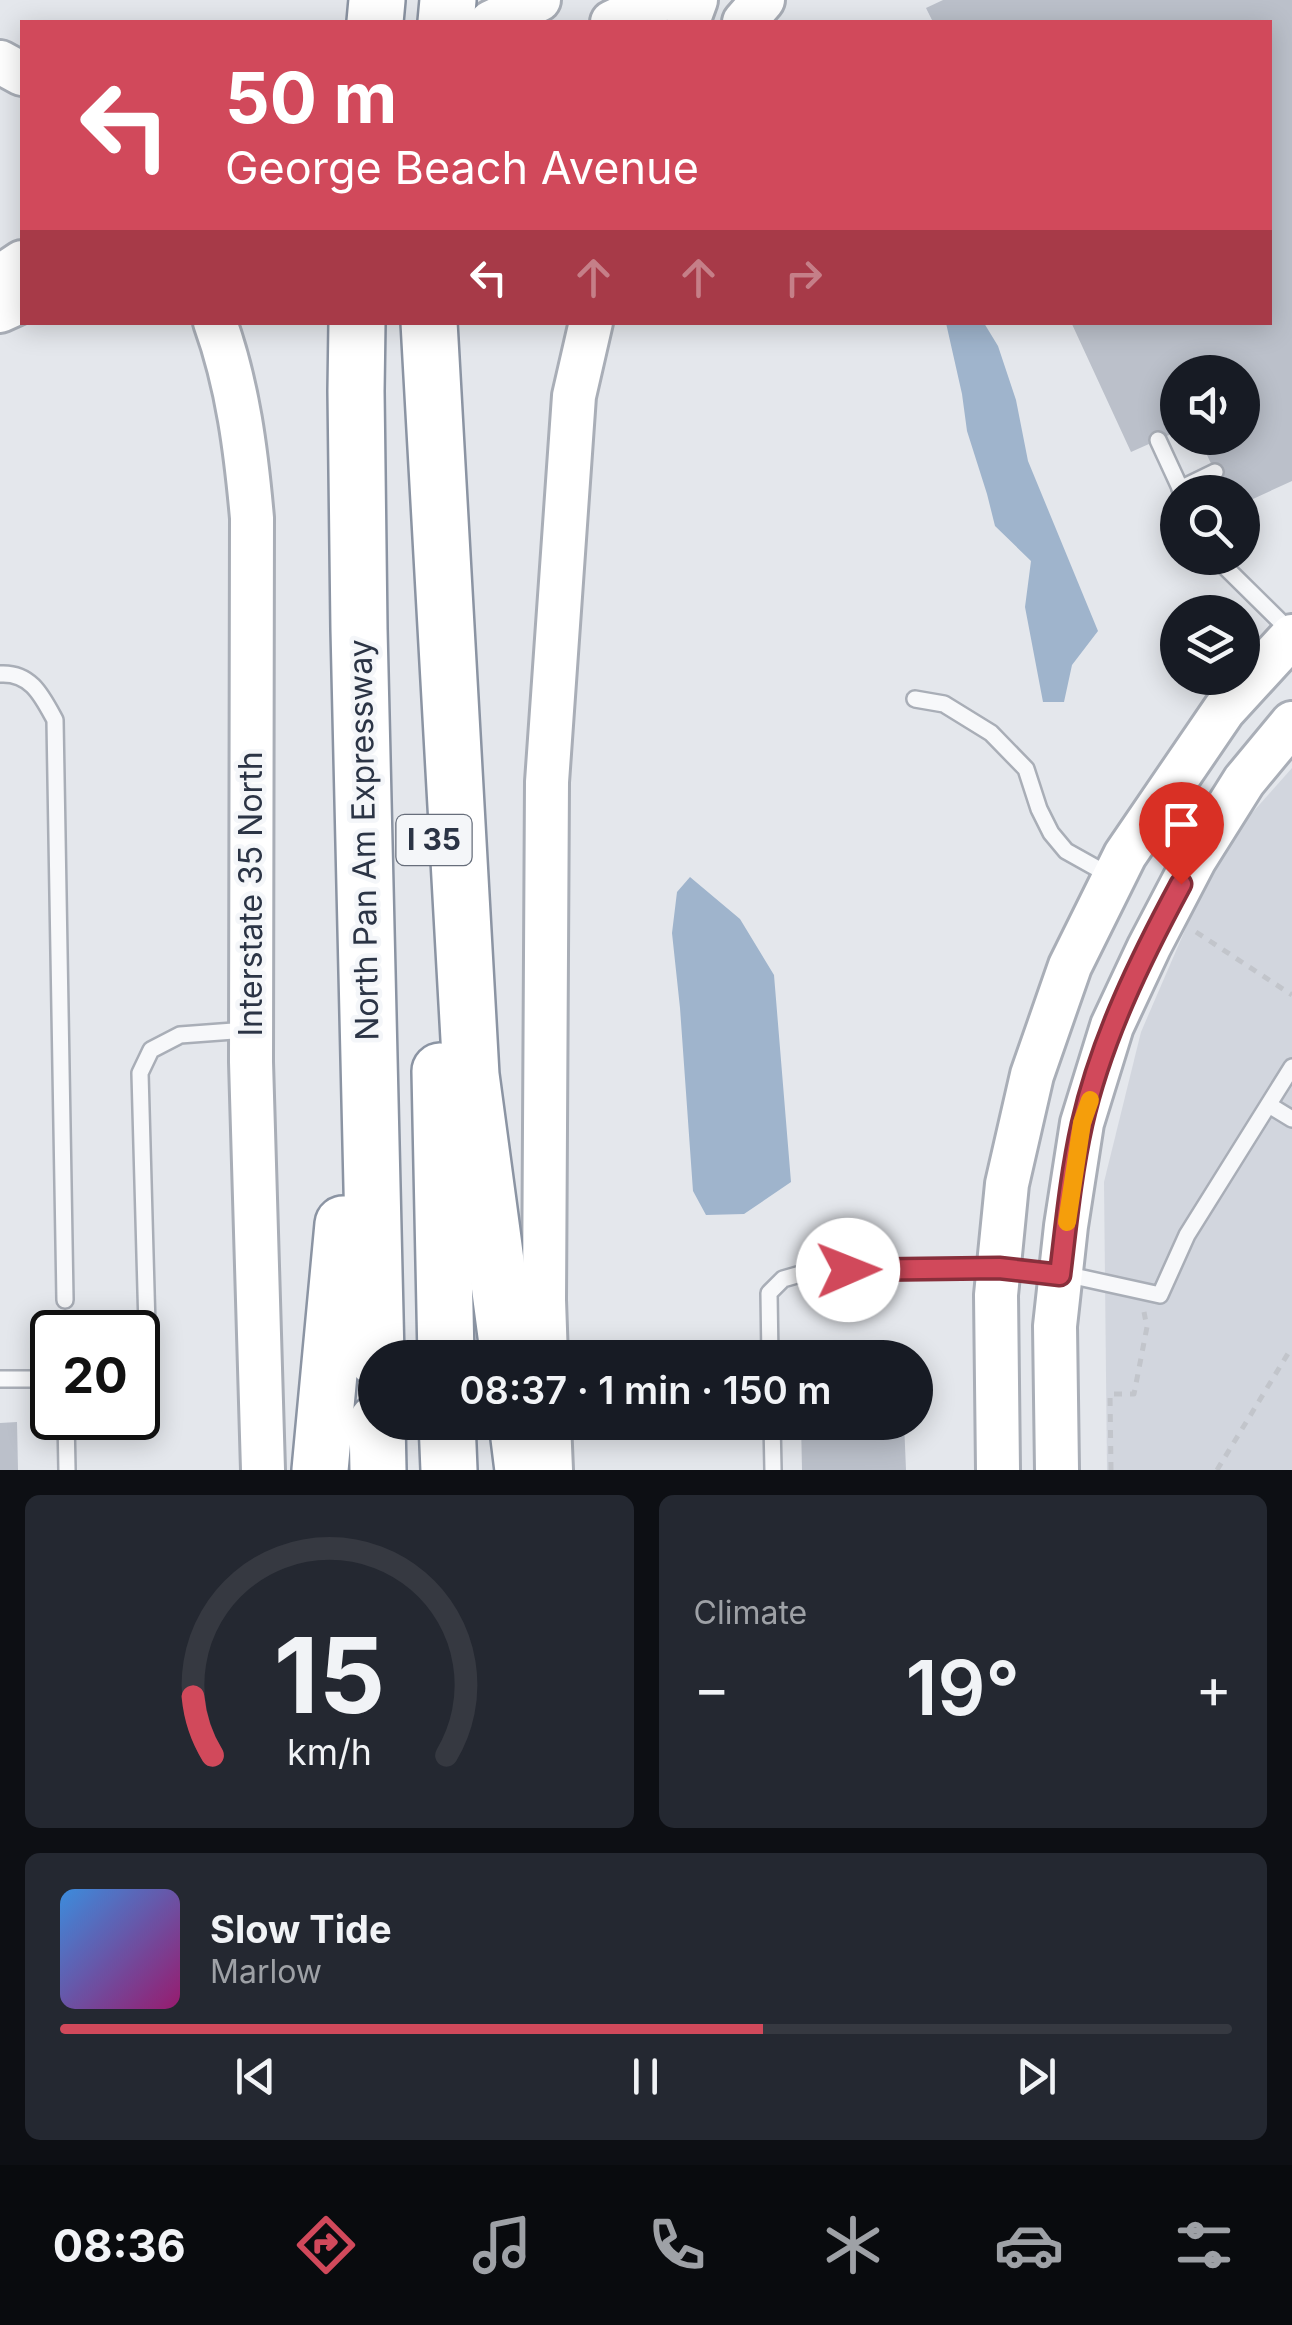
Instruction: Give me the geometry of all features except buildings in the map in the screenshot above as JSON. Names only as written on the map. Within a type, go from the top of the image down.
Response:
[{"type":"highway","name":"North Pan Am Expressway","points":[[357,325],[359,629],[376,1340]]},
{"type":"highway","points":[[429,325],[471,1074],[507,1340]]},
{"type":"highway","name":"I 35","points":[[429,325],[430,667],[446,1340]]},
{"type":"highway","points":[[320,1470],[367,937]]},
{"type":"highway","points":[[378,1440],[378,1470]]},
{"type":"highway","points":[[448,1440],[448,1470]]},
{"type":"highway","points":[[520,1440],[524,1470]]},
{"type":"main road","points":[[495,20],[539,0]]},
{"type":"main road","points":[[616,20],[660,0]]},
{"type":"main road","points":[[746,20],[763,0]]},
{"type":"main road","name":"Interstate 35 North","points":[[216,325],[229,360],[246,444],[252,518],[251,1030],[263,1470]]},
{"type":"main road","points":[[546,1340],[548,782],[574,396],[590,325]]},
{"type":"main road","points":[[574,396],[603,325]]},
{"type":"main road","points":[[998,1470],[996,1295],[1007,1184],[1032,1076],[1070,966],[1125,854],[1186,762],[1224,710],[1292,634]]},
{"type":"main road","points":[[1056,1470],[1055,1326],[1060,1275],[1082,1123],[1112,1026],[1195,859],[1244,781],[1292,723]]},
{"type":"main road","points":[[550,1440],[551,1470]]},
{"type":"lane","points":[[1158,440],[1174,475]]},
{"type":"lane","points":[[1209,475],[1215,472]]},
{"type":"lane","points":[[1233,575],[1292,634]]},
{"type":"lane","points":[[0,674],[11,674],[36,686],[55,720],[66,1300]]},
{"type":"lane","points":[[915,699],[944,704],[991,733],[1026,769],[1050,832],[1066,851],[1100,870]]},
{"type":"lane","points":[[147,1310],[140,1073],[151,1050],[180,1035],[251,1030]]},
{"type":"lane","points":[[770,1340],[769,1293],[782,1280],[811,1271],[999,1268],[1078,1277],[1160,1295],[1187,1235],[1292,1067]]},
{"type":"lane","points":[[1268,1105],[1292,1119]]},
{"type":"lane","points":[[0,1380],[30,1379]]},
{"type":"lane","points":[[66,1440],[67,1470]]},
{"type":"lane","points":[[772,1440],[773,1470]]},
{"type":"path","points":[[1196,932],[1292,995]]},
{"type":"path","points":[[1111,1470],[1110,1394],[1134,1394],[1146,1327],[1140,1307]]},
{"type":"path","points":[[1216,1470],[1292,1347]]},
{"type":"shaded area","points":[[1292,768],[1292,1470],[1107,1470],[1104,1182],[1141,1032],[1220,849]]},
{"type":"water","points":[[946,325],[985,325],[998,346],[1016,400],[1028,461],[1098,631],[1072,665],[1064,702],[1043,702],[1025,607],[1031,561],[995,526],[967,431]]},
{"type":"water","points":[[690,877],[740,919],[774,975],[791,1182],[744,1214],[706,1215],[693,1191],[672,933],[677,892]]},
{"type":"slow traffic","points":[[1067,1222],[1082,1123],[1090,1100]]},
{"type":"route","points":[[848,1270],[999,1268],[1060,1275],[1082,1123],[1102,1058],[1112,1026],[1181,884]]}]
